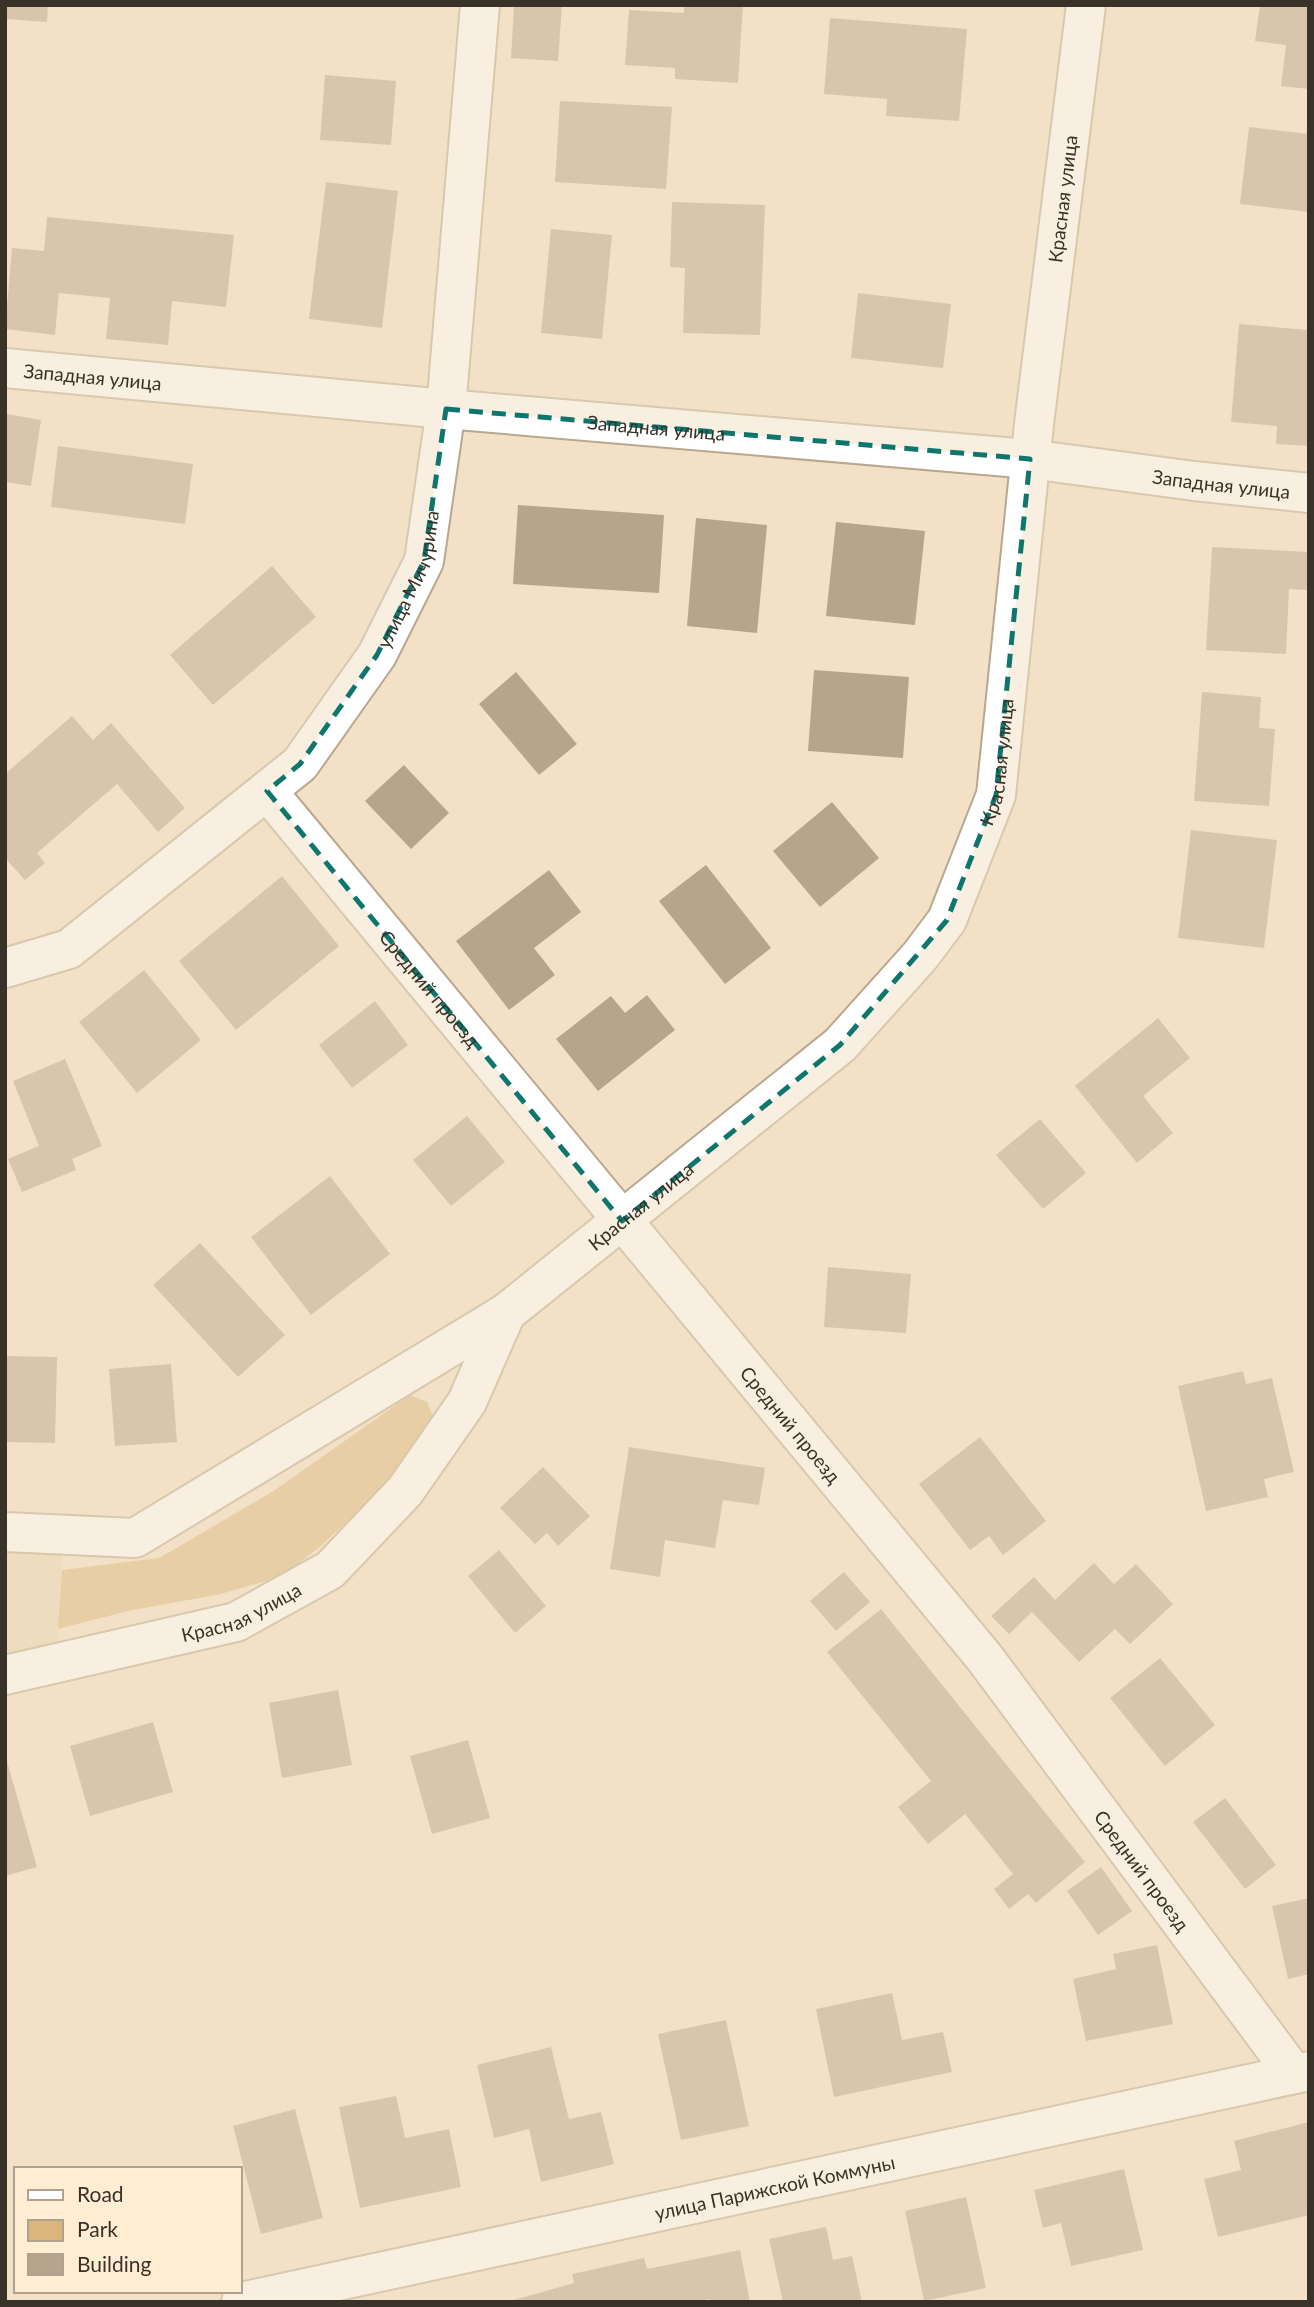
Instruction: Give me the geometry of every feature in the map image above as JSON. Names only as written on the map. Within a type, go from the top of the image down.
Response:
[{"type":"street","name":"улица Мичурина","points":[[5,968],[69,949],[300,764],[377,656],[425,561],[446,409],[480,5]]},
{"type":"street","name":"Красная улица","points":[[5,1532],[135,1538],[506,1314],[839,1045],[920,956],[947,920],[996,795],[1030,459],[1086,5]]},
{"type":"street","name":"Западная улица","points":[[5,368],[1030,459],[1309,493]]},
{"type":"street","name":"Средний проезд","points":[[267,791],[984,1657],[1301,2072]]},
{"type":"street","name":"Красная улица","points":[[5,1675],[236,1622],[330,1570],[405,1491],[467,1402],[506,1314]]},
{"type":"street","name":"улица Парижской Коммуны","points":[[241,2302],[1301,2072]]},
{"type":"highlighted area","points":[[446,409],[1030,459],[996,795],[947,920],[840,1045],[622,1221],[267,791],[300,764],[377,655],[424,561]]},
{"type":"shaded area","points":[[5,1543],[63,1546],[57,1654],[5,1664]]},
{"type":"green space","points":[[410,1395],[427,1402],[434,1418],[388,1483],[322,1545],[283,1576],[221,1594],[128,1611],[58,1629],[62,1570],[159,1558],[272,1492]]},
{"type":"building","points":[[5,5],[48,5],[47,22],[5,19]]},
{"type":"building","points":[[514,5],[562,5],[558,61],[511,58]]},
{"type":"building","points":[[684,5],[743,5],[738,83],[675,79],[675,68],[625,65],[629,10],[684,13]]},
{"type":"building","points":[[1260,5],[1309,5],[1309,89],[1281,86],[1286,45],[1255,41]]},
{"type":"building","points":[[830,18],[967,29],[959,121],[886,116],[887,99],[824,94]]},
{"type":"building","points":[[325,75],[396,81],[391,145],[320,140]]},
{"type":"building","points":[[560,101],[672,107],[666,189],[555,182]]},
{"type":"building","points":[[1249,127],[1309,134],[1309,212],[1240,204]]},
{"type":"building","points":[[326,182],[398,191],[382,328],[309,319]]},
{"type":"building","points":[[672,202],[765,205],[760,335],[683,333],[685,268],[670,267]]},
{"type":"building","points":[[47,217],[234,235],[226,307],[172,301],[168,345],[106,339],[110,298],[59,293],[55,335],[5,329],[12,248],[44,251]]},
{"type":"building","points":[[551,229],[612,235],[602,339],[541,333]]},
{"type":"building","points":[[858,293],[951,304],[943,368],[851,358]]},
{"type":"building","points":[[1239,324],[1309,330],[1309,446],[1276,444],[1277,426],[1231,422]]},
{"type":"building","points":[[7,414],[41,420],[31,486],[5,482]]},
{"type":"building","points":[[58,446],[193,464],[185,524],[51,507]]},
{"type":"building","points":[[518,505],[664,515],[659,593],[513,584]]},
{"type":"building","points":[[696,518],[767,525],[757,633],[687,626]]},
{"type":"building","points":[[836,522],[925,531],[915,625],[826,616]]},
{"type":"building","points":[[1212,547],[1309,552],[1309,590],[1289,589],[1286,654],[1206,650]]},
{"type":"building","points":[[272,566],[316,617],[213,705],[170,655]]},
{"type":"building","points":[[814,670],[909,677],[903,758],[808,751]]},
{"type":"building","points":[[516,672],[577,744],[539,775],[479,704]]},
{"type":"building","points":[[1202,692],[1261,697],[1259,728],[1275,729],[1269,806],[1194,801]]},
{"type":"building","points":[[72,716],[93,740],[111,723],[185,808],[158,832],[117,784],[37,853],[45,863],[25,880],[5,858],[5,774]]},
{"type":"building","points":[[404,765],[449,813],[411,849],[365,801]]},
{"type":"building","points":[[832,802],[879,858],[820,907],[773,851]]},
{"type":"building","points":[[1191,830],[1277,840],[1264,948],[1178,938]]},
{"type":"building","points":[[706,865],[771,948],[725,984],[659,901]]},
{"type":"building","points":[[549,870],[581,912],[534,948],[555,975],[509,1010],[456,941]]},
{"type":"building","points":[[282,876],[339,946],[236,1030],[179,961]]},
{"type":"building","points":[[144,970],[201,1040],[137,1093],[79,1022]]},
{"type":"building","points":[[647,995],[675,1030],[598,1091],[556,1039],[611,996],[625,1013]]},
{"type":"building","points":[[375,1001],[408,1045],[352,1088],[319,1045]]},
{"type":"building","points":[[1158,1018],[1190,1058],[1143,1096],[1173,1133],[1137,1163],[1075,1086]]},
{"type":"building","points":[[65,1059],[102,1146],[72,1159],[76,1170],[22,1192],[8,1159],[39,1146],[13,1081]]},
{"type":"building","points":[[467,1116],[505,1162],[451,1206],[413,1160]]},
{"type":"building","points":[[1040,1119],[1086,1173],[1043,1209],[996,1155]]},
{"type":"building","points":[[330,1176],[390,1254],[311,1315],[251,1237]]},
{"type":"building","points":[[200,1243],[285,1335],[238,1377],[153,1285]]},
{"type":"building","points":[[828,1267],[911,1274],[906,1333],[824,1327]]},
{"type":"building","points":[[5,1356],[57,1357],[55,1443],[5,1442]]},
{"type":"building","points":[[171,1364],[177,1442],[115,1446],[109,1369]]},
{"type":"building","points":[[1243,1371],[1246,1384],[1272,1378],[1294,1472],[1264,1479],[1268,1497],[1206,1511],[1178,1386]]},
{"type":"building","points":[[980,1437],[1046,1521],[1003,1555],[989,1536],[970,1550],[919,1484]]},
{"type":"building","points":[[629,1447],[765,1468],[759,1505],[723,1500],[715,1548],[665,1540],[660,1577],[610,1569]]},
{"type":"building","points":[[543,1467],[590,1516],[558,1546],[547,1533],[535,1544],[500,1508]]},
{"type":"building","points":[[499,1550],[546,1606],[515,1633],[468,1576]]},
{"type":"building","points":[[1094,1563],[1114,1584],[1136,1564],[1173,1604],[1130,1644],[1115,1629],[1079,1662],[1032,1612],[1009,1634],[991,1616],[1034,1577],[1055,1600]]},
{"type":"building","points":[[844,1572],[870,1602],[836,1631],[810,1601]]},
{"type":"building","points":[[881,1609],[1085,1862],[1036,1903],[1028,1894],[1009,1909],[994,1889],[1013,1874],[965,1814],[928,1844],[898,1807],[931,1781],[827,1652]]},
{"type":"building","points":[[1160,1658],[1215,1725],[1165,1766],[1110,1698]]},
{"type":"building","points":[[338,1690],[352,1765],[282,1778],[269,1703]]},
{"type":"building","points":[[153,1722],[173,1792],[90,1816],[70,1746]]},
{"type":"building","points":[[468,1740],[490,1818],[432,1834],[410,1756]]},
{"type":"building","points":[[5,1754],[37,1867],[5,1876]]},
{"type":"building","points":[[1225,1798],[1276,1865],[1245,1889],[1193,1822]]},
{"type":"building","points":[[1101,1867],[1132,1911],[1098,1935],[1067,1891]]},
{"type":"building","points":[[1309,1898],[1309,1974],[1288,1979],[1272,1906]]},
{"type":"building","points":[[1157,1945],[1173,2024],[1086,2041],[1073,1979],[1116,1969],[1113,1954]]},
{"type":"building","points":[[892,1993],[902,2040],[943,2032],[952,2072],[834,2097],[816,2009]]},
{"type":"building","points":[[726,2020],[749,2126],[681,2140],[658,2034]]},
{"type":"building","points":[[551,2047],[569,2119],[601,2112],[614,2164],[541,2182],[529,2129],[494,2138],[477,2065]]},
{"type":"building","points":[[396,2096],[405,2138],[449,2129],[461,2187],[360,2208],[339,2107]]},
{"type":"building","points":[[295,2109],[323,2218],[261,2234],[233,2126]]},
{"type":"building","points":[[1309,2122],[1309,2215],[1218,2237],[1204,2179],[1241,2170],[1234,2141]]},
{"type":"building","points":[[1124,2169],[1143,2250],[1071,2266],[1061,2223],[1043,2228],[1034,2190]]},
{"type":"building","points":[[966,2197],[986,2288],[924,2301],[905,2211]]},
{"type":"building","points":[[826,2227],[833,2260],[852,2256],[862,2302],[783,2302],[769,2239]]},
{"type":"building","points":[[740,2250],[750,2302],[711,2302],[710,2299],[696,2302],[507,2302],[574,2283],[572,2274],[644,2258],[647,2269]]}]
